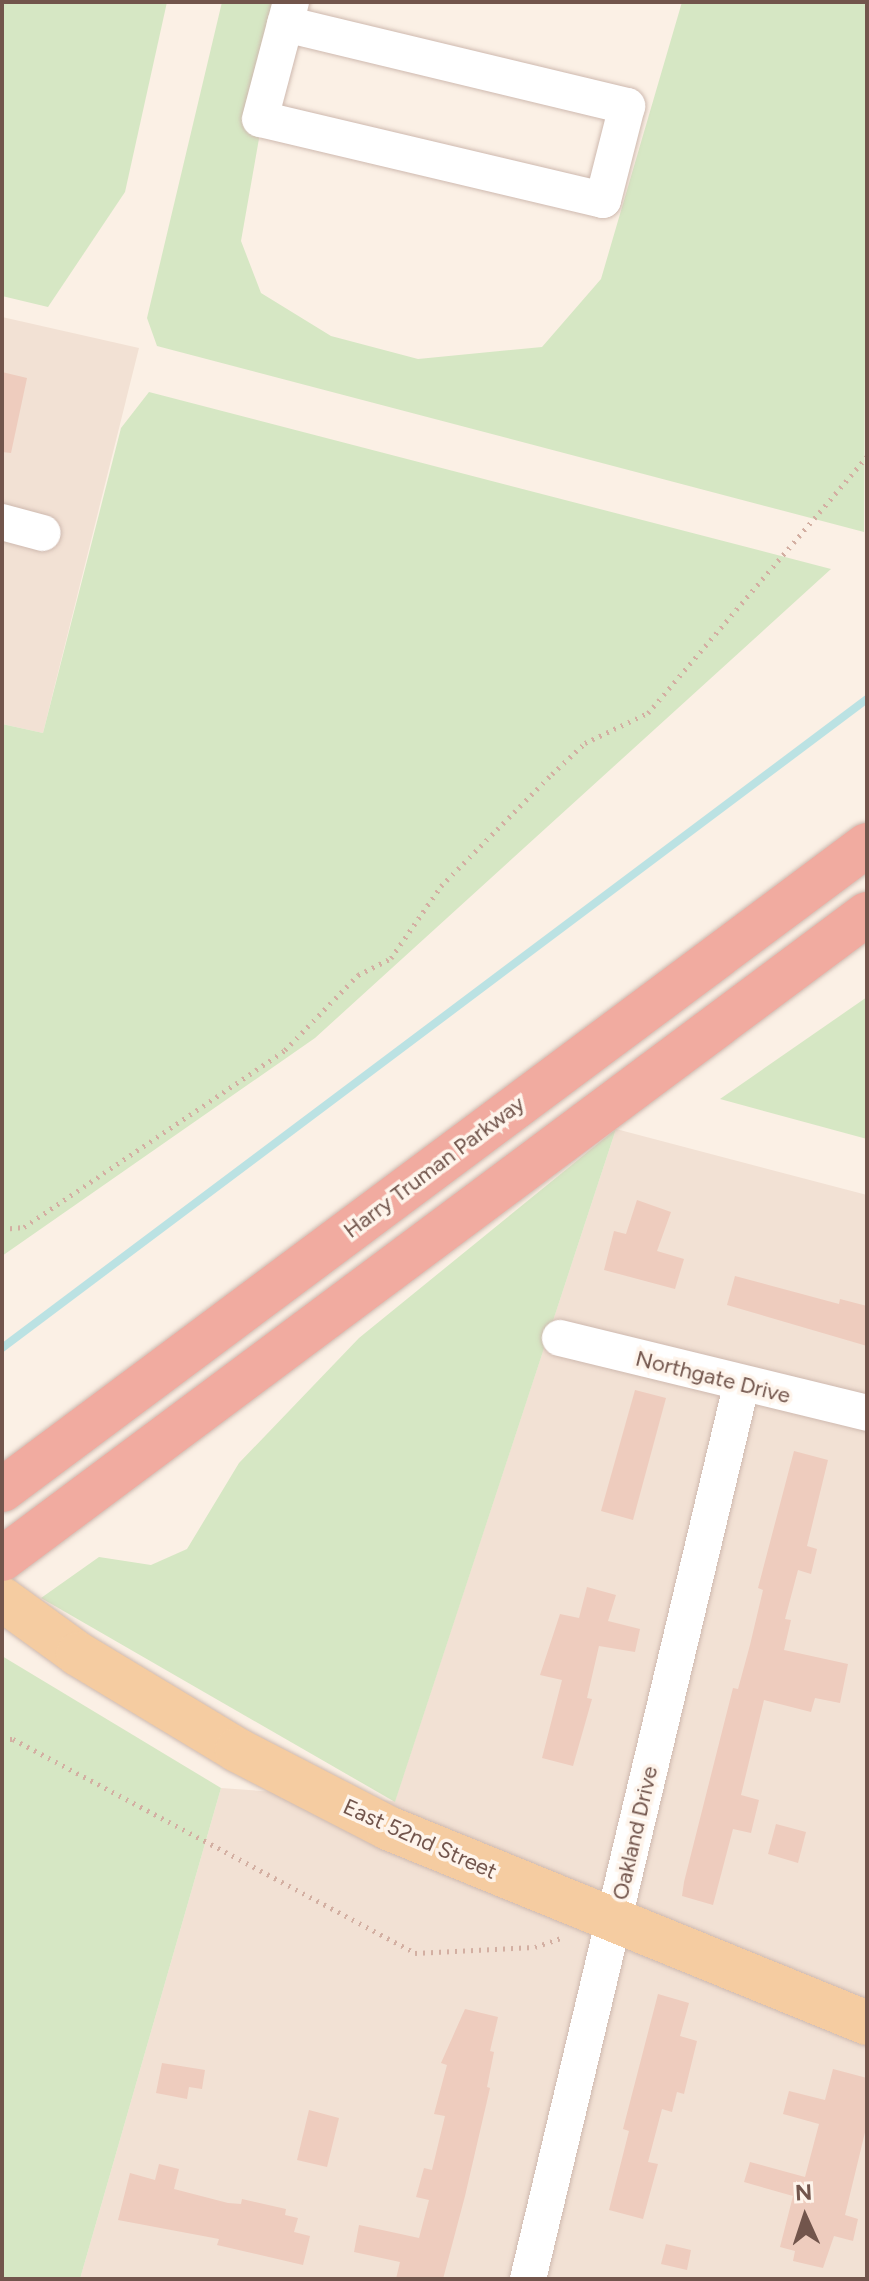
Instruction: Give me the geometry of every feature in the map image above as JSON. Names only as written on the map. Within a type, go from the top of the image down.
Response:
[{"type":"highway","points":[[432,1169],[867,824]]},
{"type":"highway","name":"Harry Truman Parkway","points":[[2,1490],[867,845]]},
{"type":"highway","points":[[2,1559],[867,914]]},
{"type":"main road","name":"East 52nd Street","points":[[2,1599],[78,1654],[237,1750],[388,1828],[867,2023]]},
{"type":"street","points":[[288,13],[627,106],[603,200],[260,119],[288,13]]},
{"type":"street","points":[[2,522],[43,533]]},
{"type":"street","name":"Northgate Drive","points":[[560,1338],[741,1386],[867,1413]]},
{"type":"street","name":"Oakland Drive","points":[[528,2279],[741,1386]]},
{"type":"path","points":[[2,1229],[24,1227],[285,1050],[358,975],[391,958],[441,886],[552,774],[585,743],[648,713],[805,536],[867,457]]},
{"type":"path","points":[[2,1739],[13,1739],[415,1953],[535,1947],[569,1936]]},
{"type":"shaded area","points":[[2,317],[139,348],[43,733],[2,724]]},
{"type":"shaded area","points":[[616,1129],[867,1195],[867,2279],[80,2279],[221,1788],[395,1801]]},
{"type":"green space","points":[[2,2],[167,2],[125,192],[48,307],[2,296]]},
{"type":"green space","points":[[222,2],[283,2],[241,241],[261,293],[331,336],[418,359],[542,347],[601,279],[682,2],[867,2],[864,532],[157,346],[147,318]]},
{"type":"green space","points":[[149,392],[831,569],[315,1038],[2,1256],[2,724],[43,733],[121,428]]},
{"type":"green space","points":[[867,997],[867,1139],[720,1099]]},
{"type":"green space","points":[[616,1129],[395,1802],[41,1598],[99,1557],[151,1565],[187,1549],[239,1463],[359,1338]]},
{"type":"green space","points":[[2,1656],[221,1788],[80,2279],[2,2279]]},
{"type":"building","points":[[2,372],[27,378],[11,453],[2,452]]},
{"type":"building","points":[[637,1200],[671,1212],[657,1251],[684,1259],[675,1289],[604,1270],[614,1231],[626,1234]]},
{"type":"building","points":[[735,1276],[839,1304],[840,1299],[867,1306],[867,1346],[727,1305]]},
{"type":"building","points":[[635,1390],[666,1398],[633,1520],[601,1511]]},
{"type":"building","points":[[794,1451],[828,1460],[807,1546],[817,1549],[811,1574],[798,1570],[785,1619],[791,1620],[784,1650],[848,1664],[840,1703],[815,1698],[811,1712],[764,1700],[741,1795],[759,1800],[751,1833],[733,1829],[713,1905],[682,1896],[684,1882],[733,1688],[738,1689],[750,1645],[763,1590],[758,1588]]},
{"type":"building","points":[[587,1587],[616,1595],[608,1621],[640,1629],[635,1652],[599,1646],[587,1698],[592,1699],[573,1766],[542,1758],[562,1680],[540,1675],[560,1614],[579,1618]]},
{"type":"building","points":[[776,1824],[806,1832],[798,1863],[768,1854]]},
{"type":"building","points":[[658,1994],[689,2003],[680,2036],[697,2041],[684,2094],[677,2092],[672,2112],[662,2109],[648,2162],[658,2164],[643,2219],[609,2210],[629,2131],[623,2129]]},
{"type":"building","points":[[465,2009],[498,2017],[490,2051],[494,2052],[487,2087],[490,2088],[465,2196],[443,2279],[396,2279],[400,2262],[354,2252],[359,2225],[419,2238],[429,2200],[416,2197],[424,2168],[432,2170],[445,2116],[434,2114],[447,2065],[441,2063]]},
{"type":"building","points":[[162,2063],[205,2070],[202,2089],[189,2087],[187,2099],[156,2093]]},
{"type":"building","points":[[833,2069],[867,2078],[867,2124],[845,2215],[858,2219],[853,2241],[834,2236],[823,2268],[793,2261],[795,2251],[780,2247],[793,2196],[744,2182],[750,2162],[805,2177],[819,2124],[783,2114],[789,2091],[825,2100]]},
{"type":"building","points":[[309,2110],[339,2118],[327,2167],[297,2160]]},
{"type":"building","points":[[159,2164],[179,2169],[174,2189],[228,2203],[241,2204],[242,2199],[286,2209],[285,2215],[298,2218],[294,2232],[310,2236],[303,2265],[217,2245],[219,2239],[118,2220],[130,2173],[155,2180]]},
{"type":"building","points":[[666,2244],[691,2250],[687,2270],[661,2264]]},
{"type":"waterway","points":[[2,1348],[867,699]]}]
